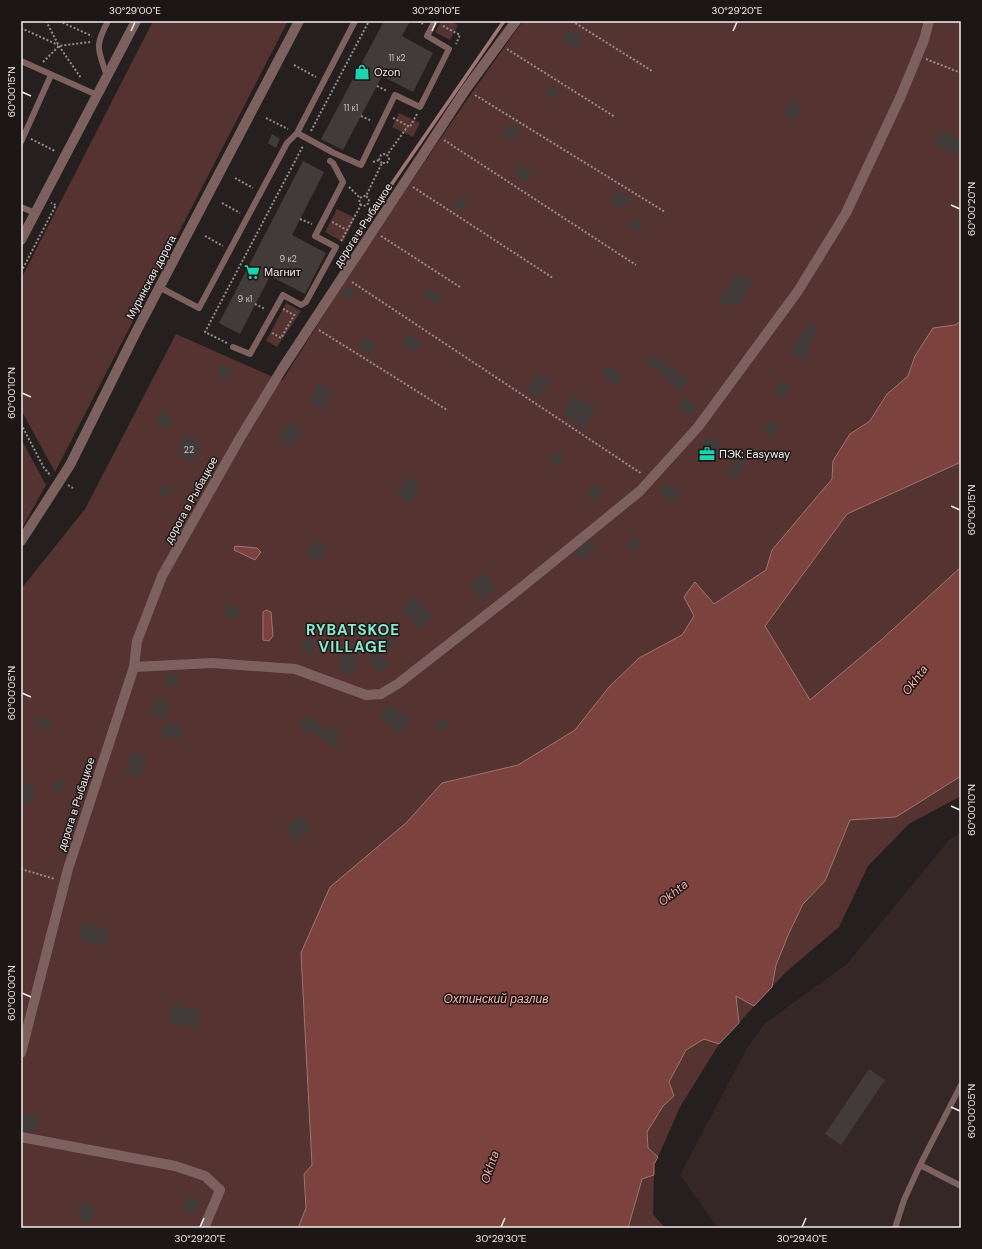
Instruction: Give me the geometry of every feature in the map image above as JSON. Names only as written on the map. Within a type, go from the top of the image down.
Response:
[{"type":"street","points":[[21,240],[136,21]]},
{"type":"street","name":"Муринская дорога","points":[[21,541],[70,465],[159,287],[299,21]]},
{"type":"street","name":"дорога в Рыбацкое","points":[[21,1053],[64,882],[134,667],[137,640],[162,576],[240,438],[282,369],[466,89],[516,21]]},
{"type":"street","points":[[134,667],[212,663],[295,669],[366,695],[381,694],[399,684],[517,591],[640,491],[649,479],[698,427],[798,291],[846,213],[900,98],[924,40],[929,21]]},
{"type":"street","points":[[21,1137],[175,1166],[205,1176],[220,1190],[204,1228]]},
{"type":"lane","points":[[107,76],[99,52],[98,43],[108,21]]},
{"type":"lane","points":[[159,287],[199,308],[287,143],[297,133],[355,21]]},
{"type":"lane","points":[[297,133],[334,153],[361,165],[395,95],[420,107],[449,49],[427,36],[435,22]]},
{"type":"lane","points":[[21,61],[97,95]]},
{"type":"lane","points":[[22,139],[52,75]]},
{"type":"lane","points":[[233,347],[250,354],[283,295],[301,304],[306,302],[336,248],[315,236],[343,182],[333,163],[330,161]]},
{"type":"lane","points":[[21,207],[36,213]]},
{"type":"lane","points":[[895,1228],[904,1200],[920,1165],[961,1085]]},
{"type":"lane","points":[[920,1165],[961,1186]]},
{"type":"path","points":[[46,21],[59,46],[84,82]]},
{"type":"path","points":[[59,21],[95,38]]},
{"type":"path","points":[[233,347],[205,332],[369,21]]},
{"type":"path","points":[[572,21],[652,71]]},
{"type":"path","points":[[435,22],[460,35],[454,47],[449,49]]},
{"type":"path","points":[[21,28],[59,46],[94,42]]},
{"type":"path","points":[[500,44],[615,117]]},
{"type":"path","points":[[37,68],[59,46]]},
{"type":"path","points":[[918,55],[961,73]]},
{"type":"path","points":[[294,65],[334,87]]},
{"type":"path","points":[[466,89],[665,212]]},
{"type":"path","points":[[387,154],[408,126],[410,127],[420,107]]},
{"type":"path","points":[[386,114],[408,126]]},
{"type":"path","points":[[361,116],[380,126]]},
{"type":"path","points":[[266,118],[297,133]]},
{"type":"path","points":[[436,135],[636,264]]},
{"type":"path","points":[[22,139],[55,150]]},
{"type":"path","points":[[379,160],[381,154],[387,154]]},
{"type":"path","points":[[382,163],[387,163],[389,160],[387,154]]},
{"type":"path","points":[[361,165],[379,160]]},
{"type":"path","points":[[379,160],[382,163]]},
{"type":"path","points":[[360,198],[366,196],[382,163]]},
{"type":"path","points":[[343,182],[360,198]]},
{"type":"path","points":[[406,182],[553,278]]},
{"type":"path","points":[[361,205],[367,205],[369,202],[369,199],[366,196]]},
{"type":"path","points":[[336,248],[348,230],[361,205],[359,203],[360,198]]},
{"type":"path","points":[[21,272],[56,205],[49,201]]},
{"type":"path","points":[[324,218],[348,230]]},
{"type":"path","points":[[300,219],[319,228]]},
{"type":"path","points":[[373,231],[460,287]]},
{"type":"path","points":[[343,276],[649,479]]},
{"type":"path","points":[[264,329],[281,338],[301,304]]},
{"type":"path","points":[[312,325],[447,410]]},
{"type":"path","points":[[21,424],[44,468],[53,478]]},
{"type":"path","points":[[21,869],[64,882]]},
{"type":"shaded area","points":[[153,21],[288,21],[55,472],[21,410],[21,279]]},
{"type":"shaded area","points":[[441,21],[451,21],[458,25],[450,40],[435,32]]},
{"type":"shaded area","points":[[523,21],[961,21],[961,321],[955,325],[933,328],[915,356],[908,376],[887,394],[870,421],[850,434],[833,461],[832,479],[772,550],[766,570],[714,604],[695,583],[694,616],[682,635],[639,658],[609,687],[575,730],[518,765],[442,783],[406,823],[301,953],[312,1165],[304,1174],[306,1208],[298,1228],[21,1228],[21,589],[85,509],[176,334],[282,381],[340,290],[460,109]]},
{"type":"shaded area","points":[[399,113],[420,123],[413,137],[392,127]]},
{"type":"shaded area","points":[[337,209],[355,218],[343,242],[325,232]]},
{"type":"shaded area","points":[[286,303],[301,311],[277,347],[266,341]]},
{"type":"shaded area","points":[[21,439],[46,485],[21,530]]},
{"type":"shaded area","points":[[961,462],[961,567],[881,640],[810,700],[765,626],[847,514]]},
{"type":"shaded area","points":[[961,776],[961,796],[909,824],[868,866],[839,927],[785,973],[772,987],[776,965],[789,933],[803,904],[825,881],[850,820],[896,817]]},
{"type":"shaded area","points":[[961,833],[961,1228],[718,1228],[680,1175],[746,1050],[764,1024],[847,964],[949,840]]},
{"type":"shaded area","points":[[736,995],[754,1006],[739,1023]]},
{"type":"shaded area","points":[[704,1039],[719,1044],[680,1107],[658,1157],[648,1148],[647,1132],[663,1106],[674,1096],[669,1082],[686,1050]]},
{"type":"shaded area","points":[[654,1175],[653,1214],[665,1228],[628,1228],[642,1179]]},
{"type":"water","name":"Охтинский разлив","points":[[961,321],[961,462],[847,514],[765,626],[810,700],[881,640],[961,567],[961,776],[896,817],[850,820],[825,881],[803,904],[789,933],[776,965],[772,987],[754,1006],[736,996],[739,1023],[719,1044],[704,1039],[686,1050],[669,1082],[674,1096],[663,1106],[647,1132],[648,1148],[658,1157],[654,1164],[654,1175],[642,1179],[628,1228],[298,1228],[306,1208],[304,1174],[312,1165],[301,953],[330,887],[406,823],[442,783],[518,765],[575,730],[609,687],[639,658],[682,635],[694,616],[684,597],[695,582],[714,604],[766,570],[772,550],[832,479],[833,461],[850,434],[870,421],[887,394],[908,376],[915,356],[933,328],[955,325]]},
{"type":"water","points":[[235,546],[257,548],[261,552],[255,560],[234,550]]},
{"type":"water","points":[[266,610],[271,612],[273,636],[269,641],[263,640],[263,612]]},
{"type":"building","points":[[384,21],[410,21],[402,36],[433,53],[413,92],[382,76],[343,150],[321,139]]},
{"type":"building","points":[[568,28],[584,36],[577,50],[561,42]]},
{"type":"building","points":[[550,85],[559,90],[553,99],[545,94]]},
{"type":"building","points":[[790,100],[802,106],[795,121],[783,115]]},
{"type":"building","points":[[510,123],[520,130],[512,141],[502,134]]},
{"type":"building","points":[[941,130],[961,139],[961,144],[956,155],[934,145]]},
{"type":"building","points":[[272,134],[280,139],[276,148],[268,143]]},
{"type":"building","points":[[303,161],[324,172],[292,235],[326,253],[305,294],[270,276],[240,334],[219,323]]},
{"type":"building","points":[[521,164],[532,171],[525,182],[514,174]]},
{"type":"building","points":[[618,189],[631,199],[622,210],[609,201]]},
{"type":"building","points":[[459,196],[467,201],[461,212],[453,207]]},
{"type":"building","points":[[635,217],[644,223],[638,232],[629,226]]},
{"type":"building","points":[[738,273],[753,283],[737,307],[730,303],[727,307],[718,301]]},
{"type":"building","points":[[345,286],[355,291],[350,300],[340,295]]},
{"type":"building","points":[[427,288],[443,297],[438,305],[423,296]]},
{"type":"building","points":[[809,322],[819,328],[806,349],[810,351],[803,361],[789,352]]},
{"type":"building","points":[[409,333],[422,343],[415,353],[401,343]]},
{"type":"building","points":[[365,336],[377,343],[369,354],[358,347]]},
{"type":"building","points":[[652,354],[689,380],[681,391],[666,381],[668,378],[646,363]]},
{"type":"building","points":[[222,365],[232,369],[227,380],[217,375]]},
{"type":"building","points":[[607,365],[623,376],[617,386],[601,374]]},
{"type":"building","points":[[538,372],[551,381],[538,399],[526,390]]},
{"type":"building","points":[[782,380],[791,386],[782,399],[773,393]]},
{"type":"building","points":[[319,383],[333,391],[323,409],[309,401]]},
{"type":"building","points":[[574,395],[596,410],[584,429],[562,414]]},
{"type":"building","points":[[685,397],[697,406],[689,416],[677,408]]},
{"type":"building","points":[[161,412],[173,418],[168,429],[156,424]]},
{"type":"building","points":[[772,420],[780,426],[771,437],[763,431]]},
{"type":"building","points":[[291,421],[304,432],[291,448],[278,437]]},
{"type":"building","points":[[186,434],[200,440],[198,445],[201,446],[194,462],[177,454]]},
{"type":"building","points":[[709,435],[723,446],[709,464],[695,454]]},
{"type":"building","points":[[555,450],[565,457],[558,467],[548,460]]},
{"type":"building","points":[[738,456],[746,462],[733,480],[725,474]]},
{"type":"building","points":[[407,476],[421,484],[411,503],[397,495]]},
{"type":"building","points":[[666,483],[680,493],[673,503],[659,493]]},
{"type":"building","points":[[596,484],[603,491],[593,501],[586,494]]},
{"type":"building","points":[[161,485],[171,489],[167,498],[158,494]]},
{"type":"building","points":[[633,537],[642,543],[635,553],[626,547]]},
{"type":"building","points":[[314,540],[328,547],[319,562],[306,554]]},
{"type":"building","points":[[590,540],[596,546],[582,560],[575,552]]},
{"type":"building","points":[[483,572],[497,588],[483,601],[469,586]]},
{"type":"building","points":[[414,597],[433,617],[421,630],[401,610]]},
{"type":"building","points":[[225,604],[240,608],[237,620],[222,616]]},
{"type":"building","points":[[383,630],[397,641],[390,650],[375,639]]},
{"type":"building","points":[[306,638],[316,643],[311,654],[300,649]]},
{"type":"building","points":[[377,652],[390,664],[380,673],[368,661]]},
{"type":"building","points":[[345,653],[360,660],[351,676],[337,668]]},
{"type":"building","points":[[177,673],[179,684],[166,687],[164,675]]},
{"type":"building","points":[[155,699],[170,704],[164,719],[150,714]]},
{"type":"building","points":[[389,704],[411,720],[400,734],[379,717]]},
{"type":"building","points":[[307,715],[328,732],[332,727],[340,733],[336,739],[340,742],[334,748],[313,731],[309,735],[298,726]]},
{"type":"building","points":[[38,716],[52,721],[49,730],[35,725]]},
{"type":"building","points":[[444,718],[450,725],[441,732],[436,725]]},
{"type":"building","points":[[164,722],[182,725],[180,739],[162,737]]},
{"type":"building","points":[[133,752],[147,758],[139,778],[125,772]]},
{"type":"building","points":[[57,778],[66,782],[61,792],[52,788]]},
{"type":"building","points":[[21,781],[37,787],[30,805],[21,802]]},
{"type":"building","points":[[299,815],[312,828],[298,843],[285,830]]},
{"type":"building","points":[[82,923],[109,929],[105,946],[79,940]]},
{"type":"building","points":[[172,1004],[201,1011],[198,1028],[168,1022]]},
{"type":"building","points":[[869,1069],[885,1080],[841,1145],[825,1134]]},
{"type":"building","points":[[21,1113],[38,1117],[34,1133],[21,1131]]},
{"type":"building","points":[[187,1196],[200,1200],[196,1215],[183,1211]]},
{"type":"building","points":[[81,1202],[95,1206],[91,1222],[77,1218]]},
{"type":"waterway","points":[[349,246],[504,21]]},
{"type":"place","name":"Ozon","points":[[362,72]]},
{"type":"place","name":"Магнит","points":[[252,272]]},
{"type":"place","name":"ПЭК: Easyway","points":[[707,454]]},
{"type":"district","name":"RYBATSKOE VILLAGE","points":[[353,638]]},
{"type":"water label","name":"Okhta","points":[[915,680]]},
{"type":"water label","name":"Okhta","points":[[673,893]]},
{"type":"water label","name":"Okhta","points":[[490,1167]]}]
